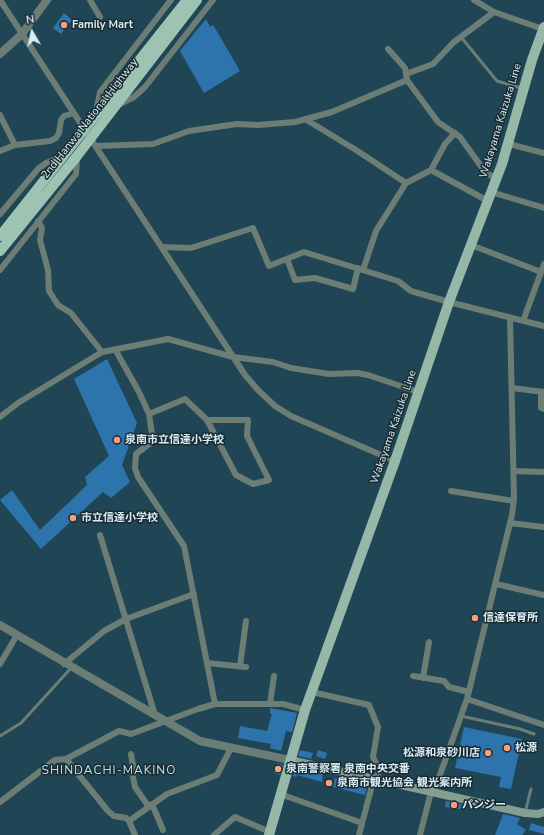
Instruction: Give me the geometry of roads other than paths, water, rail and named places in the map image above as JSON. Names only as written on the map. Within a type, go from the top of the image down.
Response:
[{"type":"highway","name":"2nd Hanwa National Highway","points":[[0,236],[84,128],[187,0]]},
{"type":"highway","name":"2nd Hanwa National Highway","points":[[0,251],[77,156],[94,142],[116,106],[197,0]]},
{"type":"main road","name":"Wakayama Kaizuka Line","points":[[269,833],[305,710],[395,461],[449,302],[496,180],[544,28]]},
{"type":"main road","points":[[290,760],[525,813],[538,814],[544,812]]},
{"type":"street","points":[[0,0],[233,357],[258,390],[274,406],[291,416],[395,461]]},
{"type":"street","points":[[0,54],[22,34],[47,0]]},
{"type":"street","points":[[90,0],[100,17]]},
{"type":"street","points":[[96,114],[100,92],[171,0]]},
{"type":"street","points":[[116,106],[134,97],[145,87],[213,0]]},
{"type":"street","points":[[474,0],[494,12],[544,28]]},
{"type":"street","points":[[94,142],[153,144],[189,131],[205,128],[237,124],[258,125],[295,122],[332,112],[433,64],[461,37],[494,12]]},
{"type":"street","points":[[388,49],[405,68],[407,77],[438,122],[455,133],[471,151],[483,169],[496,180]]},
{"type":"street","points":[[0,152],[14,145],[50,141],[56,138],[59,133],[61,120],[64,116],[74,113]]},
{"type":"street","points":[[0,115],[14,145]]},
{"type":"street","points":[[305,119],[406,183]]},
{"type":"street","points":[[287,259],[295,280],[315,278],[353,289],[376,231],[406,183],[431,170],[445,144],[455,133]]},
{"type":"street","points":[[508,144],[544,153]]},
{"type":"street","points":[[0,270],[76,174],[77,156]]},
{"type":"street","points":[[0,214],[38,169],[46,163],[62,157]]},
{"type":"street","points":[[431,170],[489,197],[544,208]]},
{"type":"street","points":[[38,221],[42,228],[40,240],[48,270],[49,292],[58,305],[71,313],[102,352]]},
{"type":"street","points":[[162,247],[191,248],[253,228],[269,266],[304,252],[398,281],[411,291],[544,326]]},
{"type":"street","points":[[471,245],[541,272]]},
{"type":"street","points":[[523,321],[544,264]]},
{"type":"street","points":[[420,835],[432,792],[436,786],[468,696],[496,584],[514,501],[510,318]]},
{"type":"street","points":[[0,417],[18,403],[102,352],[168,339],[233,357],[266,360],[291,368],[329,374],[357,373],[368,375],[418,392]]},
{"type":"street","points":[[116,350],[149,414],[153,442],[136,454],[135,468],[138,477],[184,546],[215,704]]},
{"type":"street","points":[[512,388],[543,392],[541,408],[544,409]]},
{"type":"street","points":[[149,414],[185,399],[208,420],[236,475],[253,484],[269,480],[247,436],[248,420],[208,420]]},
{"type":"street","points":[[514,471],[544,472]]},
{"type":"street","points":[[452,491],[514,501]]},
{"type":"street","points":[[510,523],[544,526]]},
{"type":"street","points":[[100,535],[155,715]]},
{"type":"street","points":[[496,584],[544,595]]},
{"type":"street","points":[[68,666],[104,631],[126,620],[194,594]]},
{"type":"street","points":[[207,663],[243,667],[246,622]]},
{"type":"street","points":[[0,625],[68,666],[200,741],[290,760]]},
{"type":"street","points":[[0,664],[17,635]]},
{"type":"street","points":[[423,678],[429,642]]},
{"type":"street","points":[[270,704],[274,676]]},
{"type":"street","points":[[413,676],[444,681],[449,687],[468,696],[544,725]]},
{"type":"street","points":[[312,692],[369,705],[378,727],[373,757],[379,769],[375,778],[359,835]]},
{"type":"street","points":[[0,802],[55,760],[66,759],[119,731],[131,734],[215,704],[283,704],[305,710]]},
{"type":"street","points":[[129,821],[167,794],[217,775],[231,748]]},
{"type":"street","points":[[131,754],[134,766],[132,772],[135,787],[151,805],[163,830]]},
{"type":"street","points":[[66,759],[108,811],[114,816],[126,818],[129,821],[134,835]]},
{"type":"street","points":[[280,794],[362,822]]},
{"type":"street","points":[[214,835],[235,817],[269,833]]},
{"type":"lane","points":[[461,37],[497,81],[524,89]]},
{"type":"lane","points":[[0,736],[22,723],[68,666]]},
{"type":"lane","points":[[461,716],[520,729],[534,734]]},
{"type":"lane","points":[[525,813],[531,789]]},
{"type":"place","name":"Family Mart","points":[[64,25]]},
{"type":"place","name":"泉南市立信達小学校","points":[[117,440]]},
{"type":"place","name":"市立信達小学校","points":[[73,518]]},
{"type":"place","name":"信達保育所","points":[[475,618]]},
{"type":"place","name":"松源","points":[[507,748]]},
{"type":"place","name":"松源和泉砂川店","points":[[488,753]]},
{"type":"place","name":"泉南警察署 泉南中央交番","points":[[278,769]]},
{"type":"place","name":"泉南市観光協会 観光案内所","points":[[329,783]]},
{"type":"place","name":"パンジー","points":[[454,805]]},
{"type":"district","name":"SHINDACHI-MAKINO","points":[[109,771]]}]
